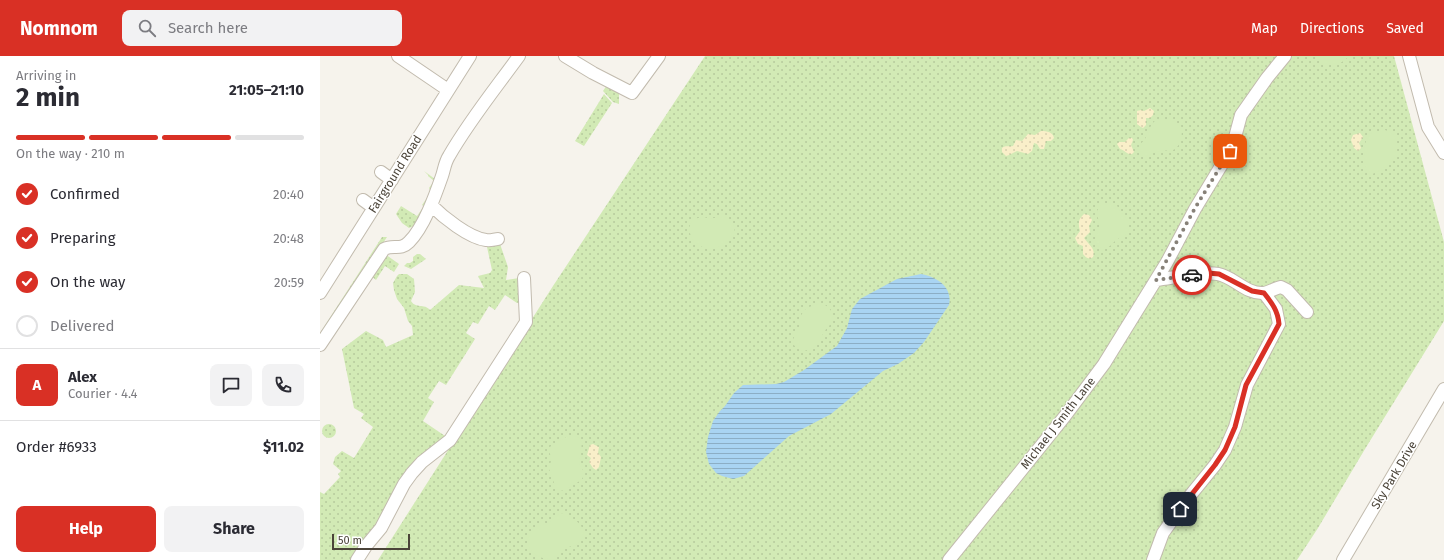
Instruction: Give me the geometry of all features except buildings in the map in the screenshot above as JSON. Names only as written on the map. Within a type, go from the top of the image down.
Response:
[{"type":"street","points":[[398,56],[448,90]]},
{"type":"street","name":"Fairground Road","points":[[320,293],[470,56]]},
{"type":"street","points":[[320,344],[384,249],[389,247],[399,248],[405,246],[411,240],[431,205],[448,158],[477,114],[519,56]]},
{"type":"street","points":[[565,56],[584,60],[593,73],[632,93],[659,56]]},
{"type":"street","name":"Michael J Smith Lane","points":[[949,560],[1086,389],[1104,364],[1156,280],[1195,208],[1230,151],[1241,115],[1267,78],[1286,56]]},
{"type":"street","points":[[1408,56],[1428,127],[1444,153]]},
{"type":"street","points":[[381,172],[392,180]]},
{"type":"street","points":[[363,200],[374,208]]},
{"type":"street","points":[[431,205],[453,225],[474,236],[486,240],[498,239]]},
{"type":"street","points":[[1156,280],[1208,273],[1219,274],[1252,291],[1264,293],[1273,288],[1280,287],[1287,290],[1307,312]]},
{"type":"street","points":[[357,560],[381,528],[404,484],[412,473],[422,462],[450,440],[526,322],[524,278]]},
{"type":"street","points":[[1153,560],[1163,533],[1225,450],[1235,427],[1246,385],[1279,324],[1276,309],[1264,293]]},
{"type":"street","name":"Sky Park Drive","points":[[1343,560],[1444,389]]},
{"type":"green space","points":[[705,56],[1394,56],[1444,242],[1444,321],[1297,560],[378,560],[553,286]]},
{"type":"green space","points":[[1317,56],[1349,56],[1343,62],[1329,65],[1321,64]]},
{"type":"green space","points":[[607,85],[619,92],[619,104],[613,102],[603,91]]},
{"type":"green space","points":[[604,94],[612,103],[584,146],[575,141]]},
{"type":"green space","points":[[1161,118],[1176,122],[1181,126],[1182,132],[1180,143],[1173,150],[1142,155],[1139,150],[1140,145],[1145,139],[1152,124],[1157,119]]},
{"type":"green space","points":[[1385,130],[1391,132],[1395,137],[1395,156],[1388,165],[1379,171],[1372,174],[1368,173],[1364,159],[1366,142],[1370,134],[1373,132]]},
{"type":"green space","points":[[424,171],[435,179],[436,182],[422,215],[414,225],[409,228],[402,223],[396,214],[401,206],[417,216],[424,206],[422,205],[431,192],[429,188],[434,181]]},
{"type":"green space","points":[[1113,204],[1117,206],[1128,222],[1129,226],[1128,232],[1125,235],[1116,240],[1110,246],[1102,248],[1096,243],[1095,240],[1099,228],[1097,211],[1101,205]]},
{"type":"green space","points":[[704,217],[728,218],[733,223],[735,232],[732,238],[725,244],[713,248],[704,248],[697,243],[689,231],[690,224],[695,219]]},
{"type":"green space","points":[[382,237],[387,237],[320,341],[320,333]]},
{"type":"green space","points":[[500,244],[508,267],[506,280],[519,278],[521,302],[517,303],[505,295],[495,310],[489,306],[478,324],[473,322],[466,333],[475,339],[446,385],[439,381],[428,398],[434,402],[423,421],[448,438],[422,462],[357,560],[320,560],[320,492],[324,494],[340,477],[338,474],[341,471],[333,464],[335,457],[342,451],[354,458],[373,427],[361,418],[364,414],[354,408],[342,349],[366,331],[383,340],[386,347],[413,335],[412,326],[408,321],[404,308],[397,299],[394,290],[393,283],[399,274],[407,274],[414,279],[415,292],[411,301],[415,305],[428,308],[430,310],[459,285],[484,288],[478,276],[490,273],[492,270],[487,247]]},
{"type":"green space","points":[[385,254],[399,264],[394,272],[385,266],[376,280],[370,275]]},
{"type":"green space","points":[[420,254],[426,259],[411,269],[404,266],[413,261],[413,257]]},
{"type":"green space","points":[[822,304],[831,311],[833,317],[831,324],[812,348],[803,351],[795,347],[792,342],[800,329],[801,318],[804,310],[811,306]]},
{"type":"green space","points":[[329,424],[334,426],[336,431],[334,436],[329,438],[324,436],[322,431],[324,426]]},
{"type":"green space","points":[[570,435],[576,436],[581,441],[582,444],[579,461],[584,474],[582,479],[566,489],[559,491],[555,487],[549,469],[551,460],[549,448],[553,444]]},
{"type":"green space","points":[[562,513],[568,515],[580,524],[584,532],[581,540],[576,545],[561,549],[553,559],[540,557],[531,551],[529,546],[528,541],[532,530],[549,522]]},
{"type":"sand","points":[[1150,108],[1154,111],[1153,115],[1150,118],[1146,118],[1146,125],[1143,128],[1137,124],[1137,111],[1144,111]]},
{"type":"sand","points":[[1041,131],[1049,132],[1054,138],[1051,141],[1046,141],[1044,149],[1040,149],[1037,144],[1034,143],[1032,151],[1028,154],[1017,151],[1006,156],[1002,152],[1002,148],[1006,146],[1013,146],[1016,140],[1022,141],[1028,134],[1035,135]]},
{"type":"sand","points":[[1360,133],[1363,137],[1359,143],[1361,148],[1358,151],[1354,148],[1351,140],[1353,135]]},
{"type":"sand","points":[[1129,138],[1132,138],[1133,140],[1131,145],[1134,152],[1132,154],[1120,149],[1117,144],[1119,142],[1125,142]]},
{"type":"sand","points":[[1084,214],[1089,215],[1092,220],[1089,226],[1090,232],[1084,238],[1092,247],[1094,252],[1093,257],[1090,258],[1083,254],[1083,246],[1078,244],[1075,238],[1080,231],[1079,222]]},
{"type":"sand","points":[[593,444],[599,447],[598,453],[601,457],[599,467],[596,470],[589,462],[591,458],[587,455],[590,445]]},
{"type":"water","points":[[921,274],[938,280],[946,288],[950,299],[949,305],[924,342],[914,353],[898,364],[883,371],[831,414],[789,436],[744,476],[733,479],[716,473],[709,464],[706,452],[708,437],[713,421],[734,393],[743,385],[776,384],[784,382],[804,370],[837,346],[847,328],[852,309],[860,299],[897,279]]},
{"type":"way so far","points":[[1192,275],[1156,280],[1195,208],[1230,151]]},
{"type":"route","points":[[1180,509],[1225,450],[1235,427],[1246,385],[1262,358],[1279,324],[1276,309],[1264,293],[1252,291],[1219,274],[1208,273],[1192,275]]}]
